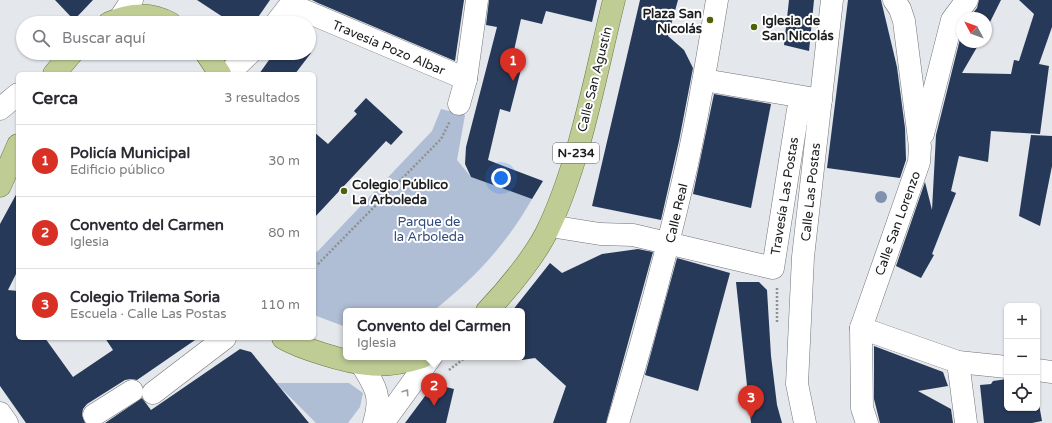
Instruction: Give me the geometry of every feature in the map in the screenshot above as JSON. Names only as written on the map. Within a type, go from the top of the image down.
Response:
[{"type":"main road","name":"Calle San Agustín","points":[[550,226],[574,160],[614,0]]},
{"type":"main road","points":[[130,16],[138,14],[150,16]]},
{"type":"main road","points":[[56,72],[66,60]]},
{"type":"main road","points":[[211,60],[219,72]]},
{"type":"main road","points":[[0,156],[16,131]]},
{"type":"main road","points":[[0,186],[16,150]]},
{"type":"main road","name":"N-234","points":[[490,308],[521,271],[550,226]]},
{"type":"main road","points":[[288,340],[314,351],[343,359]]},
{"type":"main road","points":[[345,360],[362,365],[376,366],[410,360]]},
{"type":"street","points":[[118,16],[132,0]]},
{"type":"street","points":[[459,104],[466,79],[477,0]]},
{"type":"street","name":"Calle Real","points":[[618,423],[648,324],[669,242],[704,80],[718,0]]},
{"type":"street","name":"Calle Las Postas","points":[[805,423],[797,384],[802,256],[832,0]]},
{"type":"street","points":[[920,147],[952,20],[967,0]]},
{"type":"street","points":[[281,16],[292,2]]},
{"type":"street","name":"Travesía Pozo Albar","points":[[292,2],[466,79]]},
{"type":"street","name":"Calle San Lorenzo","points":[[867,423],[862,408],[860,361],[861,328],[874,288],[914,181],[919,162],[920,147],[901,3]]},
{"type":"street","points":[[230,72],[243,60]]},
{"type":"street","points":[[704,80],[820,106]]},
{"type":"street","points":[[0,109],[16,96]]},
{"type":"street","name":"Travesía Las Postas","points":[[550,226],[600,234],[633,235],[669,242],[773,268],[798,110],[820,106]]},
{"type":"street","points":[[861,328],[958,362],[1004,367]]},
{"type":"street","points":[[153,393],[222,340]]},
{"type":"street","points":[[382,423],[398,404],[429,360]]},
{"type":"street","points":[[958,362],[966,423]]},
{"type":"street","points":[[362,365],[376,388],[378,411],[374,423]]},
{"type":"street","points":[[1040,370],[1052,372]]},
{"type":"street","points":[[797,384],[820,423]]},
{"type":"street","points":[[94,415],[132,391]]},
{"type":"street","points":[[0,413],[7,423]]},
{"type":"path","points":[[316,264],[441,139],[459,104]]},
{"type":"green space","name":"Parque de la Arboleda","points":[[441,109],[465,115],[457,160],[471,177],[532,199],[522,216],[500,246],[476,273],[437,308],[343,308],[343,326],[316,316],[316,252],[432,131]]},
{"type":"green space","points":[[276,383],[349,383],[363,393],[360,407],[348,423],[316,423]]},
{"type":"building","points":[[55,0],[93,0],[78,16],[70,16]]},
{"type":"building","points":[[197,0],[270,0],[259,16],[221,16]]},
{"type":"building","points":[[312,0],[464,0],[455,61],[318,3]]},
{"type":"building","points":[[489,0],[597,0],[592,22],[546,11],[542,24],[521,19],[513,55],[524,58],[510,112],[500,109],[488,160],[543,181],[532,199],[471,177],[465,164],[466,147],[497,27],[486,25]]},
{"type":"building","points":[[640,0],[678,0],[668,36],[684,50],[693,68],[679,141],[661,220],[592,206]]},
{"type":"building","points":[[789,0],[814,0],[809,51],[784,45]]},
{"type":"building","points":[[848,0],[881,0],[897,67],[905,128],[906,160],[900,178],[827,168]]},
{"type":"building","points":[[979,0],[1001,0],[992,18],[992,12],[974,12],[977,8]]},
{"type":"building","points":[[1019,0],[1052,0],[1052,27],[1039,64],[1049,66],[1040,134],[991,131],[988,162],[959,156],[951,191],[956,193],[932,254],[934,255],[921,278],[896,266],[925,182],[932,210],[936,135],[958,48],[977,48],[962,73],[1011,74],[1014,60],[1019,61],[1034,14]]},
{"type":"building","points":[[269,60],[306,60],[297,72],[260,72]]},
{"type":"building","points":[[714,94],[771,104],[751,208],[693,194]]},
{"type":"building","points":[[366,98],[403,132],[391,145],[386,141],[316,216],[316,134],[328,144],[357,114],[354,111]]},
{"type":"building","points":[[1031,135],[1052,136],[1052,166],[1040,226],[1019,216]]},
{"type":"building","points":[[16,195],[16,274],[8,290],[16,291],[16,340],[46,340],[73,377],[113,350],[106,340],[195,340],[137,380],[125,380],[87,404],[83,409],[82,415],[85,423],[26,423],[0,386],[0,224]]},
{"type":"building","points":[[638,249],[653,252],[606,423],[553,423],[566,386],[535,358],[525,360],[525,308],[514,308],[550,263],[562,273],[602,254]]},
{"type":"building","points":[[677,258],[730,273],[698,391],[645,375]]},
{"type":"building","points":[[736,282],[759,282],[767,290],[771,356],[777,405],[782,423],[751,423]]},
{"type":"building","points":[[874,346],[943,372],[948,386],[918,391],[951,409],[953,423],[880,423],[874,399]]},
{"type":"building","points":[[240,349],[251,352],[309,423],[105,423],[142,398],[151,410]]},
{"type":"building","points":[[1004,379],[1004,411],[1040,410],[1042,421],[1032,423],[984,423],[980,385],[991,384],[993,381]]},
{"type":"building","points":[[434,384],[454,389],[446,423],[405,423]]},
{"type":"place","name":"Plaza San Nicolás","points":[[710,20]]},
{"type":"place","name":"Iglesia de San Nicolás","points":[[754,27]]},
{"type":"place","name":"Policía Municipal","points":[[513,81]]},
{"type":"place","name":"Colegio Público La Arboleda","points":[[344,191]]},
{"type":"place","name":"Convento del Carmen","points":[[434,406]]},
{"type":"place","name":"Colegio Trilema Soria","points":[[751,418]]}]
